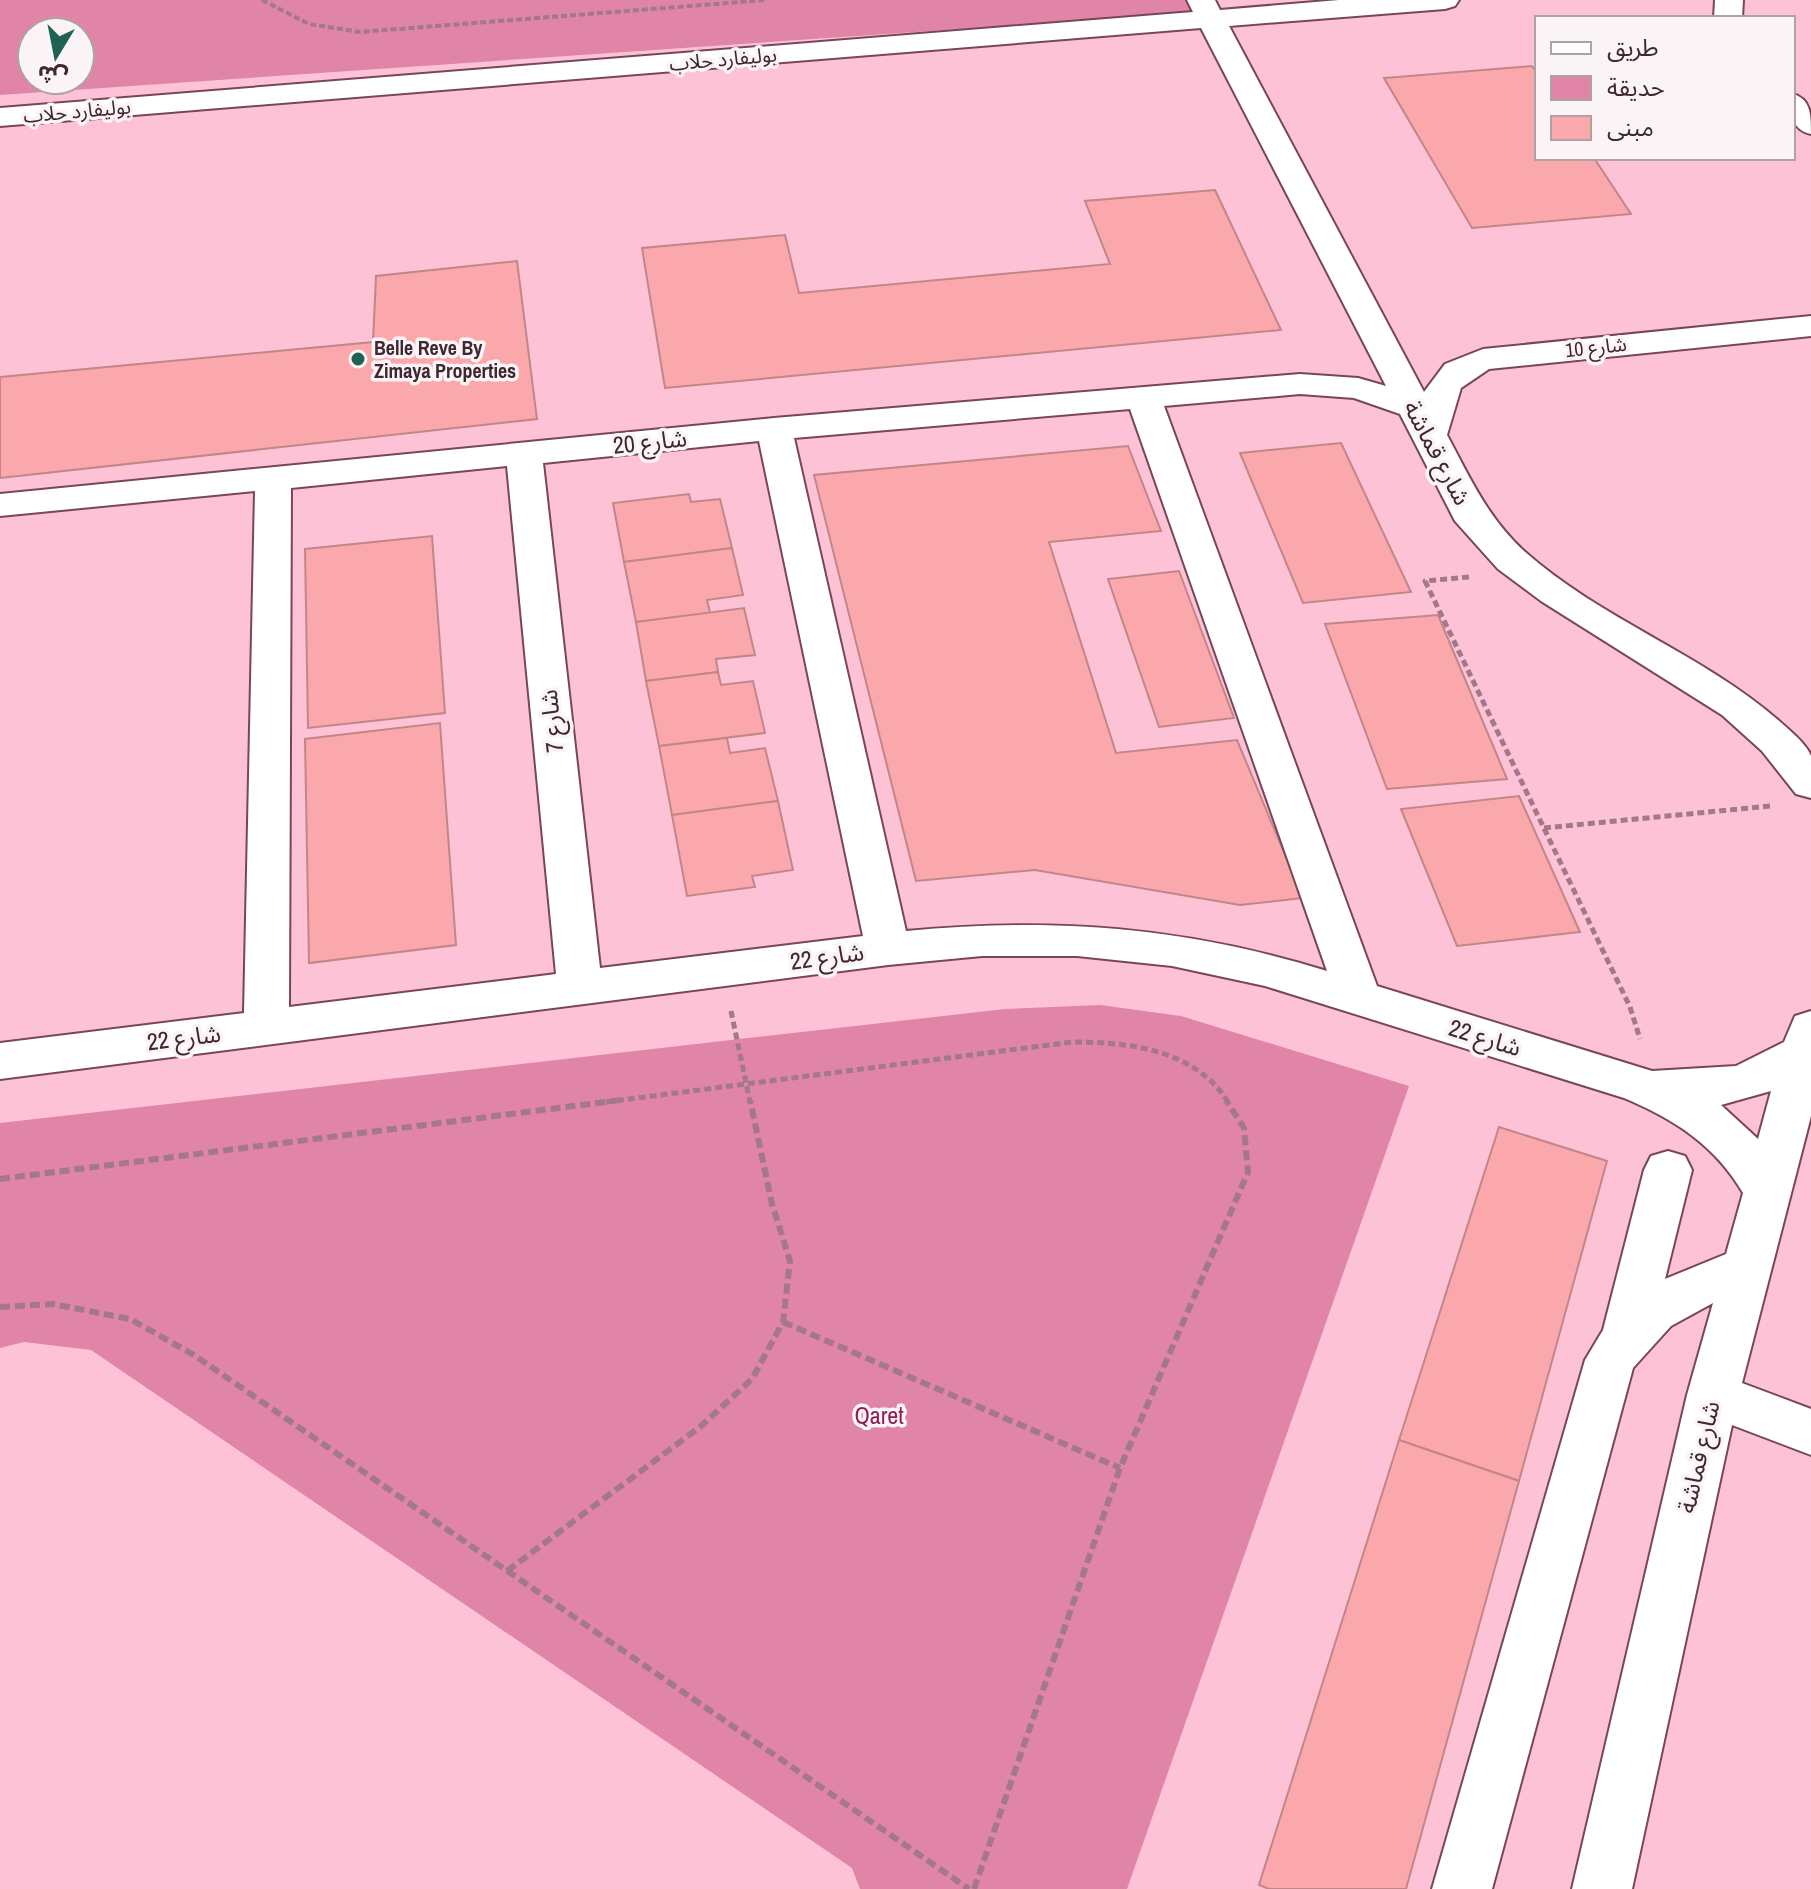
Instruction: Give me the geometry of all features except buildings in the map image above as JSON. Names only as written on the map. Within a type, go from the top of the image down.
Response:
[{"type":"street","name":"بوليفارد حلاب","points":[[0,117],[116,107],[239,119],[663,86],[718,78],[773,54],[1027,34],[1206,9],[1445,0]]},
{"type":"street","name":"شارع قماشة","points":[[1206,9],[1474,521],[1522,572],[1551,594],[1708,683],[1755,717],[1794,757],[1811,784]]},
{"type":"street","points":[[116,107],[152,85],[192,77],[911,18],[960,16],[1027,34]]},
{"type":"street","points":[[1795,105],[1811,125]]},
{"type":"street","name":"شارع 10","points":[[1420,421],[1453,373],[1483,359],[1811,326]]},
{"type":"street","name":"شارع 20","points":[[1300,384],[1345,364],[1376,337]]},
{"type":"street","name":"شارع 20","points":[[0,505],[273,481],[774,429],[1300,384],[1358,388],[1420,421]]},
{"type":"street","points":[[1144,398],[1359,999]]},
{"type":"street","points":[[774,429],[888,949]]},
{"type":"street","name":"شارع 7","points":[[524,455],[580,987]]},
{"type":"street","points":[[266,1028],[273,481]]},
{"type":"street","name":"شارع 22","points":[[0,1061],[888,949],[982,940],[1077,940],[1172,950],[1266,969],[1639,1085],[1681,1101],[1718,1126],[1748,1156],[1767,1191]]},
{"type":"street","name":"شارع قماشة","points":[[1602,1889],[1713,1395],[1808,1039]]},
{"type":"street","name":"شارع 22","points":[[1639,1085],[1688,1090],[1734,1086],[1775,1073],[1808,1039]]},
{"type":"street","points":[[1627,1333],[1668,1170]]},
{"type":"street","points":[[1462,1889],[1610,1360],[1627,1333],[1652,1309],[1748,1267]]},
{"type":"street","points":[[1713,1395],[1811,1432]]},
{"type":"path","points":[[262,0],[304,22],[336,32],[766,0]]},
{"type":"path","points":[[1522,572],[1425,581],[1630,1007],[1642,1043],[1639,1085]]},
{"type":"path","points":[[1544,828],[1780,805]]},
{"type":"path","points":[[507,1571],[700,1427],[752,1379],[783,1322],[790,1261],[772,1204],[722,971]]},
{"type":"path","points":[[0,1179],[1072,1042],[1126,1042],[1177,1058],[1219,1088],[1244,1128],[1248,1172],[1120,1468],[971,1889],[194,1355],[130,1319],[53,1304],[0,1307]]},
{"type":"path","points":[[783,1322],[1120,1468]]},
{"type":"green space","points":[[0,0],[1185,0],[1192,13],[96,88],[96,16],[16,16],[16,94],[0,95]]},
{"type":"green space","name":"Qaret","points":[[1100,1005],[1181,1016],[1409,1086],[1127,1889],[860,1889],[852,1868],[91,1350],[24,1342],[0,1348],[0,1123],[1005,1009]]},
{"type":"place","name":"Belle Reve By Zimaya Properties","points":[[358,359]]}]
